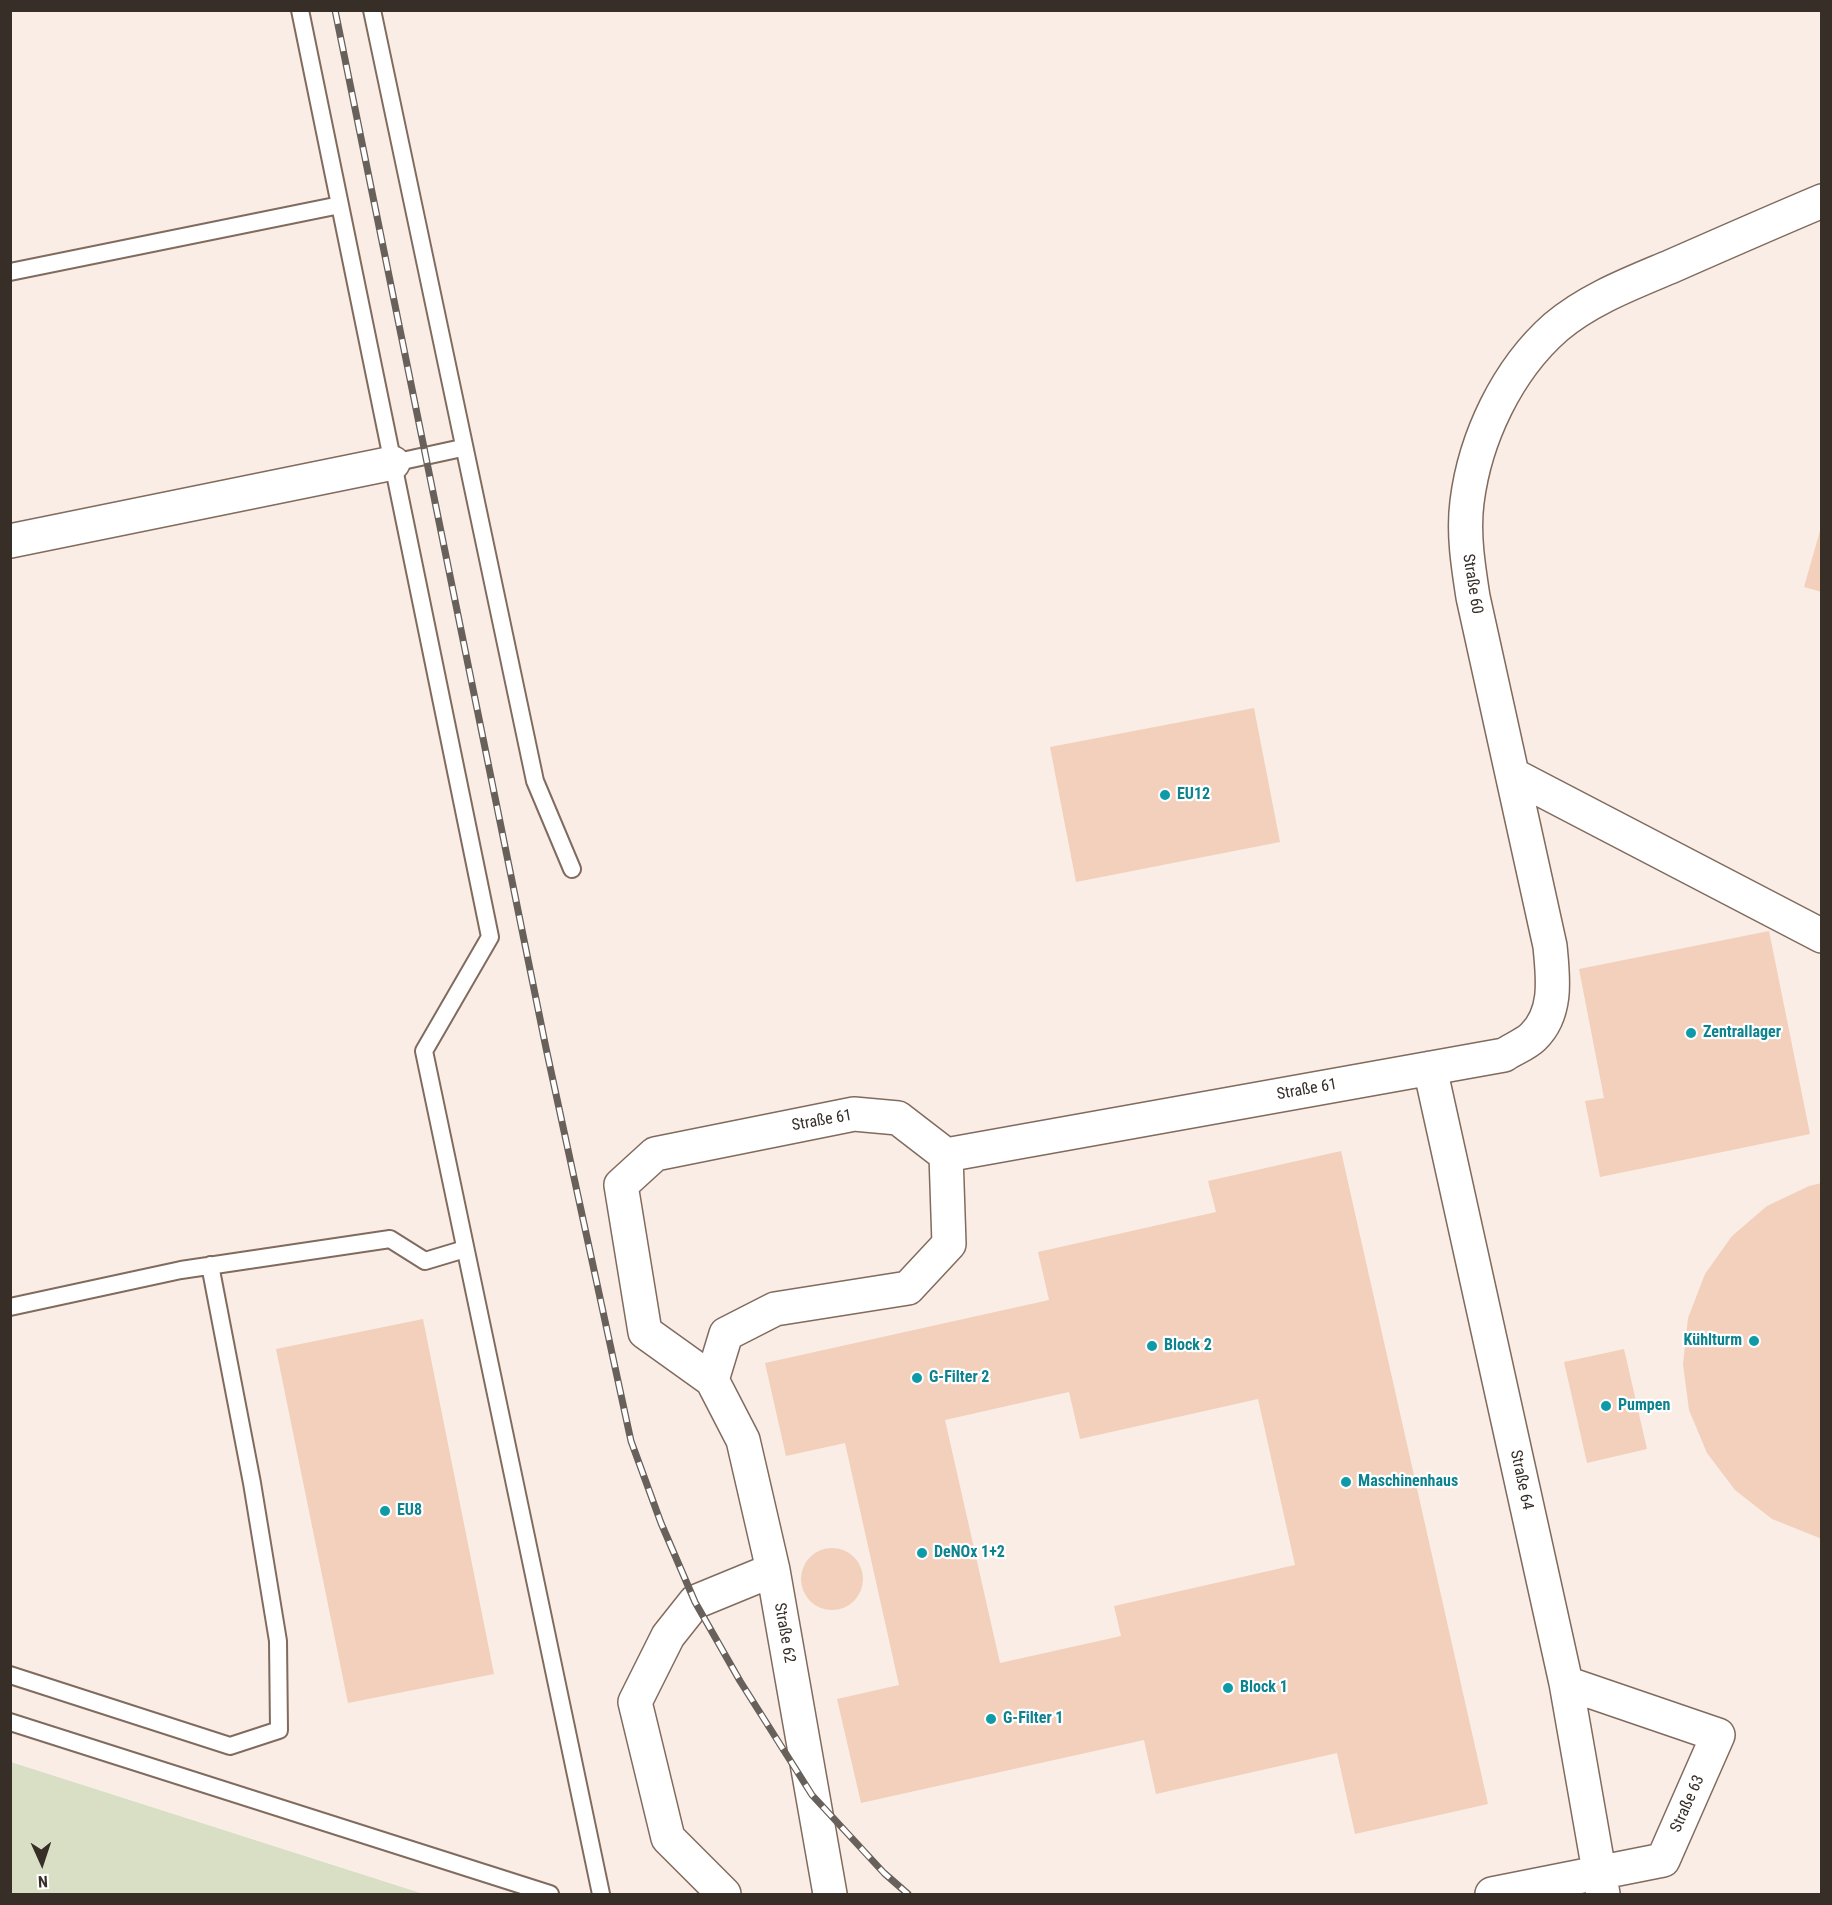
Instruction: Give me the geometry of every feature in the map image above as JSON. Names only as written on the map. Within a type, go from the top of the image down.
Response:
[{"type":"street","name":"Straße 60","points":[[1430,1068],[1504,1055],[1533,1038],[1549,1015],[1554,983],[1550,946],[1473,597],[1466,548],[1467,502],[1476,459],[1507,387],[1527,357],[1557,327],[1605,295],[1821,201]]},
{"type":"street","points":[[10,541],[393,463]]},
{"type":"street","points":[[1513,775],[1821,936]]},
{"type":"street","name":"Straße 61","points":[[712,1380],[645,1332],[621,1185],[655,1154],[854,1114],[898,1118],[946,1155],[1430,1068]]},
{"type":"street","name":"Straße 64","points":[[1430,1068],[1566,1683],[1601,1883]]},
{"type":"street","points":[[712,1380],[726,1334],[775,1309],[908,1288],[949,1244],[946,1155]]},
{"type":"street","name":"Straße 62","points":[[712,1380],[743,1440],[773,1570],[830,1894]]},
{"type":"street","points":[[724,1894],[668,1838],[635,1702],[668,1636],[695,1602],[773,1570]]},
{"type":"street","name":"Straße 63","points":[[1492,1894],[1601,1883],[1663,1860],[1718,1735],[1566,1683]]},
{"type":"lane","points":[[300,10],[490,937],[424,1051],[601,1894]]},
{"type":"lane","points":[[372,10],[462,448],[535,781],[572,868]]},
{"type":"lane","points":[[10,272],[340,205]]},
{"type":"lane","points":[[393,463],[462,448]]},
{"type":"lane","points":[[10,1307],[210,1265],[390,1239],[425,1261],[465,1249]]},
{"type":"lane","points":[[10,1675],[230,1746],[279,1730],[278,1641],[252,1483],[210,1265]]},
{"type":"lane","points":[[10,1722],[550,1894]]},
{"type":"shaded area","points":[[11,11],[1821,11],[1821,1894],[425,1894],[11,1762]]},
{"type":"green space","points":[[11,1762],[424,1894],[11,1894]]},
{"type":"building","points":[[1822,527],[1822,592],[1804,587]]},
{"type":"building","name":"EU12","points":[[1254,708],[1280,842],[1076,882],[1050,747]]},
{"type":"building","name":"Zentrallager","points":[[1769,931],[1810,1134],[1600,1177],[1585,1101],[1604,1098],[1579,969]]},
{"type":"building","points":[[1341,1151],[1488,1804],[1355,1834],[1337,1753],[1156,1794],[1144,1740],[861,1803],[837,1699],[899,1685],[845,1443],[786,1456],[765,1363],[1049,1300],[1038,1252],[1216,1212],[1208,1181]],"holes":[[[1069,1392],[1080,1439],[1258,1399],[1295,1565],[1114,1606],[1121,1636],[1000,1663],[945,1420]]]},
{"type":"building","name":"Kühlturm","points":[[1822,1183],[1822,1539],[1772,1519],[1735,1490],[1707,1453],[1689,1410],[1683,1364],[1688,1318],[1705,1274],[1732,1236],[1767,1206],[1809,1186]]},
{"type":"building","name":"EU8","points":[[423,1319],[494,1674],[348,1703],[276,1349]]},
{"type":"building","name":"Pumpen","points":[[1624,1349],[1647,1449],[1587,1463],[1564,1362]]},
{"type":"building","points":[[832,1548],[849,1553],[854,1557],[858,1562],[863,1579],[858,1596],[854,1601],[849,1605],[832,1610],[815,1605],[810,1601],[806,1596],[801,1579],[806,1562],[810,1557],[815,1553]]},
{"type":"railway","points":[[335,10],[546,1048],[631,1441],[661,1523],[695,1602],[740,1681],[812,1795],[884,1873],[908,1894]]},
{"type":"place","name":"EU12","points":[[1165,795]]},
{"type":"place","name":"Zentrallager","points":[[1691,1033]]},
{"type":"place","name":"Kühlturm","points":[[1754,1341]]},
{"type":"place","name":"Block 2","points":[[1152,1346]]},
{"type":"place","name":"G-Filter 2","points":[[917,1378]]},
{"type":"place","name":"Pumpen","points":[[1606,1406]]},
{"type":"place","name":"Maschinenhaus","points":[[1346,1482]]},
{"type":"place","name":"EU8","points":[[385,1511]]},
{"type":"place","name":"DeNOx 1+2","points":[[922,1553]]},
{"type":"place","name":"Block 1","points":[[1228,1688]]},
{"type":"place","name":"G-Filter 1","points":[[991,1719]]}]
